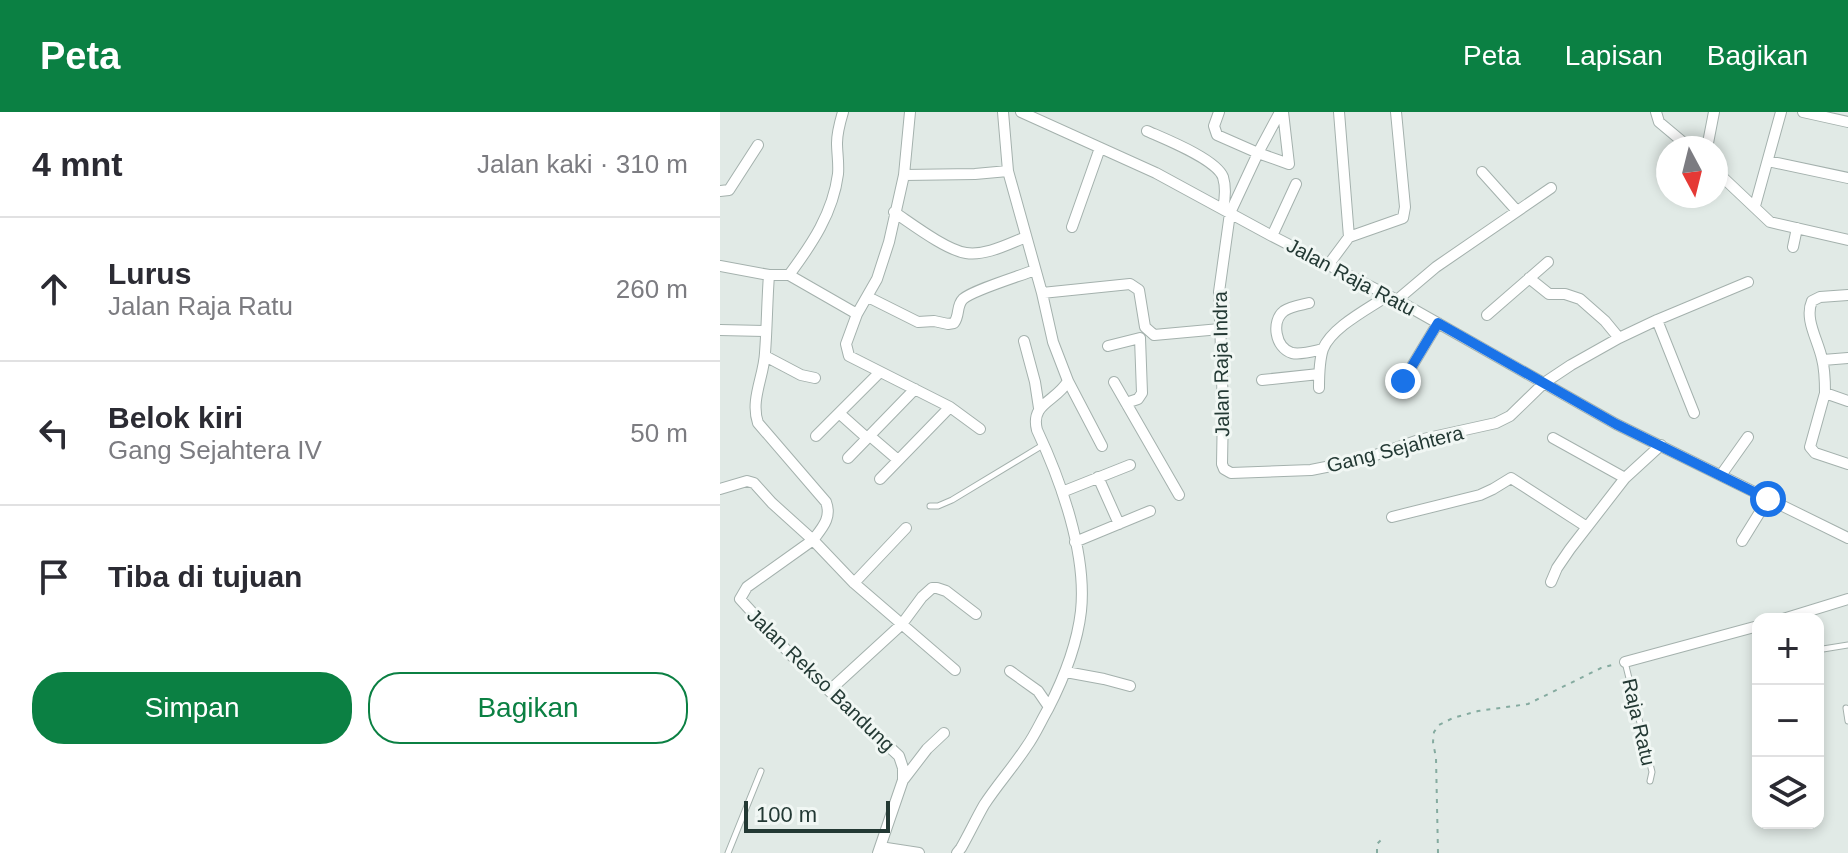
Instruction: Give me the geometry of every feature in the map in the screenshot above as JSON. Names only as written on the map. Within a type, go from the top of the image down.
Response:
[{"type":"street","points":[[789,275],[823,226],[838,174],[838,130],[843,112]]},
{"type":"street","points":[[910,112],[904,175],[889,242],[877,279],[857,314],[846,344],[847,350],[849,356],[950,407],[980,429]]},
{"type":"street","points":[[1003,112],[1008,171],[1053,342],[1068,381],[1102,446]]},
{"type":"street","name":"Jalan Raja Ratu","points":[[1021,112],[1229,209],[1272,236],[1438,323],[1616,424],[1848,538]]},
{"type":"street","points":[[1219,112],[1214,126],[1217,135],[1289,164],[1282,112]]},
{"type":"street","points":[[1229,209],[1282,112]]},
{"type":"street","points":[[1339,112],[1349,237]]},
{"type":"street","points":[[1329,264],[1349,237],[1403,218],[1396,112]]},
{"type":"street","points":[[1656,112],[1659,122],[1676,136]]},
{"type":"street","points":[[1709,136],[1714,112]]},
{"type":"street","points":[[1755,206],[1781,112]]},
{"type":"street","points":[[1803,112],[1848,122]]},
{"type":"street","points":[[1147,131],[1186,148],[1216,167],[1223,177],[1229,209]]},
{"type":"street","points":[[720,191],[729,190],[758,145]]},
{"type":"street","points":[[1072,227],[1100,148]]},
{"type":"street","points":[[1768,161],[1848,178]]},
{"type":"street","points":[[904,175],[1008,171]]},
{"type":"street","points":[[1482,172],[1517,211]]},
{"type":"street","points":[[1728,182],[1770,222],[1848,240]]},
{"type":"street","points":[[1272,236],[1296,184]]},
{"type":"street","points":[[1319,388],[1323,349],[1341,327],[1392,298],[1551,188]]},
{"type":"street","name":"Jalan Raja Indra","points":[[1229,209],[1219,292],[1222,464],[1231,473]]},
{"type":"street","points":[[894,212],[954,250],[965,253],[992,250],[1026,237]]},
{"type":"street","points":[[1793,247],[1797,228]]},
{"type":"street","points":[[1487,315],[1548,262]]},
{"type":"street","points":[[720,266],[769,275],[789,275],[857,314]]},
{"type":"street","points":[[868,297],[918,322],[948,324],[954,323],[958,317],[958,306],[964,298],[1035,270]]},
{"type":"street","points":[[769,275],[765,356],[755,414],[758,423],[826,502],[829,510],[827,520],[813,540]]},
{"type":"street","points":[[1529,278],[1549,294],[1565,294],[1580,299],[1619,338]]},
{"type":"street","name":"Gang Sejahtera","points":[[1231,473],[1311,470],[1361,460],[1419,440],[1496,423],[1510,416],[1544,383],[1619,338],[1748,282]]},
{"type":"street","points":[[1042,293],[1130,284],[1139,290],[1144,334],[1142,393],[1138,399],[1126,403]]},
{"type":"street","points":[[1848,295],[1820,297],[1812,301],[1809,308],[1809,318],[1823,360],[1825,393],[1810,447],[1815,453],[1848,464]]},
{"type":"street","points":[[1309,303],[1287,308],[1281,314],[1277,324],[1279,342],[1290,353],[1323,349]]},
{"type":"street","points":[[1657,320],[1694,413]]},
{"type":"street","points":[[1403,381],[1438,323]]},
{"type":"street","points":[[1108,346],[1144,334],[1220,329]]},
{"type":"street","points":[[720,330],[765,331]]},
{"type":"street","points":[[957,853],[983,806],[1028,745],[1049,707],[1066,672],[1081,610],[1081,576],[1075,542],[1062,492],[1037,430],[1035,421],[1039,408],[1024,341]]},
{"type":"street","points":[[765,356],[801,375],[815,378]]},
{"type":"street","points":[[1823,360],[1848,358]]},
{"type":"street","points":[[816,436],[880,372]]},
{"type":"street","points":[[1262,380],[1319,374]]},
{"type":"street","points":[[1039,408],[1061,391],[1068,381]]},
{"type":"street","points":[[1114,382],[1179,495]]},
{"type":"street","points":[[848,458],[915,389]]},
{"type":"street","points":[[1825,393],[1848,401]]},
{"type":"street","points":[[880,479],[950,407]]},
{"type":"street","points":[[839,413],[898,460]]},
{"type":"street","points":[[1721,475],[1748,437]]},
{"type":"street","points":[[1553,438],[1625,478]]},
{"type":"street","points":[[1551,582],[1557,568],[1625,478],[1661,445]]},
{"type":"street","points":[[1062,492],[1130,465]]},
{"type":"street","points":[[1098,477],[1119,524]]},
{"type":"street","points":[[1392,517],[1480,495],[1511,478],[1587,527]]},
{"type":"street","points":[[720,489],[747,481],[754,483],[854,583],[955,670]]},
{"type":"street","points":[[1742,541],[1768,499]]},
{"type":"street","points":[[1075,542],[1150,511]]},
{"type":"street","points":[[854,583],[906,528]]},
{"type":"street","name":"Jalan Rekso Bandung","points":[[813,540],[747,587],[740,599],[791,655],[899,756],[903,780]]},
{"type":"street","points":[[830,690],[902,624],[932,588],[946,591],[976,614]]},
{"type":"street","points":[[1802,613],[1848,599]]},
{"type":"street","points":[[1625,662],[1752,628]]},
{"type":"street","points":[[1010,671],[1038,691],[1049,707]]},
{"type":"street","points":[[1066,672],[1130,686]]},
{"type":"street","points":[[919,853],[879,850],[903,780],[944,733]]},
{"type":"lane","points":[[930,506],[952,500],[1043,444]]},
{"type":"lane","points":[[1824,649],[1848,645]]},
{"type":"lane","name":"Raja Ratu","points":[[1625,662],[1652,772],[1650,781]]},
{"type":"lane","points":[[1846,708],[1848,721]]},
{"type":"lane","points":[[728,853],[761,771]]},
{"type":"path","points":[[1438,853],[1433,742],[1439,725],[1478,711],[1528,704],[1601,668],[1625,662]]},
{"type":"path","points":[[1377,853],[1377,844],[1381,840]]},
{"type":"route","points":[[1403,381],[1438,323],[1616,424],[1768,499]]}]
